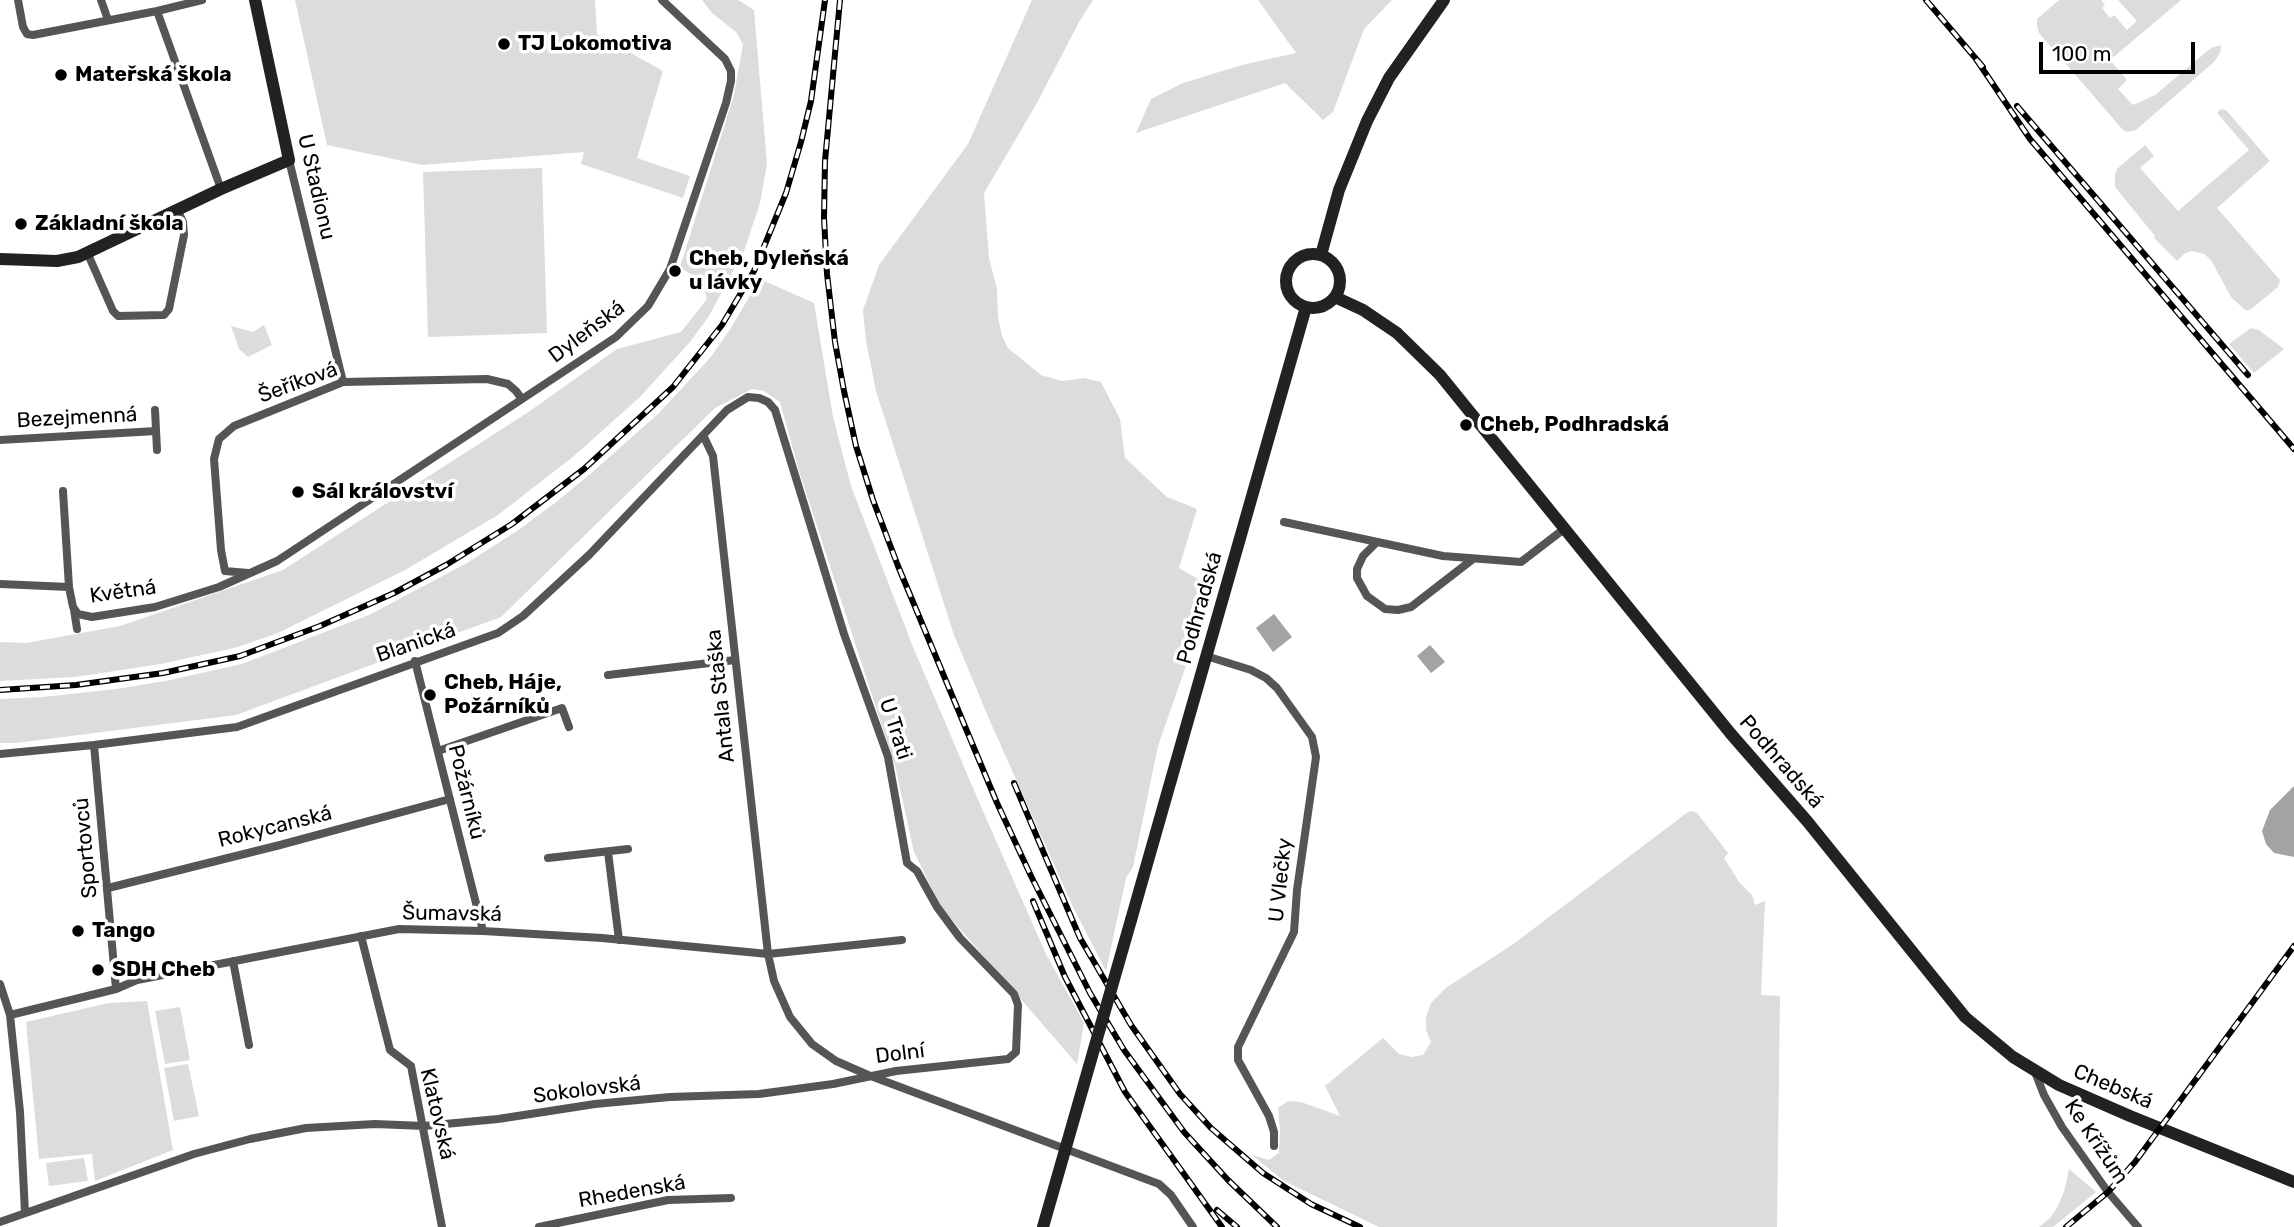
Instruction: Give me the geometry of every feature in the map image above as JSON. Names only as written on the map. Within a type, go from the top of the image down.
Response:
[{"type":"street","points":[[18,0],[23,27],[27,34],[33,35],[202,0]]},
{"type":"street","points":[[101,0],[108,20]]},
{"type":"street","name":"U Stadionu","points":[[255,0],[289,160],[343,382]]},
{"type":"street","name":"Dyleňská","points":[[251,573],[277,561],[522,399],[624,330],[648,306],[673,262],[726,103],[732,76],[725,59],[662,0]]},
{"type":"street","points":[[673,0],[673,10]]},
{"type":"street","points":[[1321,255],[1339,190],[1372,111],[1389,78],[1444,0]]},
{"type":"street","points":[[157,11],[221,189]]},
{"type":"street","points":[[0,259],[57,261],[78,257],[177,209],[289,160]]},
{"type":"street","points":[[87,252],[113,311],[118,316],[164,315],[169,309],[184,235],[183,222],[177,209]]},
{"type":"street","points":[[1321,255],[1335,264],[1340,275],[1340,286],[1335,297],[1322,307],[1306,307],[1296,302],[1286,283],[1294,262],[1304,256],[1321,255]]},
{"type":"street","name":"Podhradská","points":[[1335,297],[1363,310],[1384,324],[1427,360],[1731,734],[1807,821],[1940,989]]},
{"type":"street","name":"Podhradská","points":[[1043,1227],[1306,307]]},
{"type":"street","name":"Šeříková","points":[[219,587],[225,571],[214,459],[219,439],[234,426],[343,382],[487,379],[508,384],[522,399]]},
{"type":"street","name":"Blanická","points":[[0,754],[237,727],[498,633],[512,624],[589,555],[727,410],[748,397],[759,398]]},
{"type":"street","name":"U Trati","points":[[759,398],[768,402],[775,410],[844,634],[888,757],[906,863],[917,872],[937,907],[960,938],[1014,994],[1018,1005],[1016,1052]]},
{"type":"street","name":"Bezejmenná","points":[[155,410],[158,450]]},
{"type":"street","name":"Bezejmenná","points":[[0,440],[156,431]]},
{"type":"street","name":"Antala Staška","points":[[703,435],[713,456],[768,954]]},
{"type":"street","name":"Květná","points":[[63,491],[69,587],[73,607],[78,614],[92,617],[155,607],[219,587],[251,573]]},
{"type":"street","points":[[1284,522],[1443,556],[1521,562],[1564,529]]},
{"type":"street","points":[[1376,542],[1363,556],[1357,569],[1357,578],[1367,596],[1385,609],[1411,607],[1473,559]]},
{"type":"street","points":[[225,571],[251,573]]},
{"type":"street","points":[[0,584],[69,587]]},
{"type":"street","points":[[73,607],[77,629]]},
{"type":"street","name":"U Vlečky","points":[[1206,656],[1251,670],[1277,688],[1312,737],[1316,757],[1298,878],[1294,932],[1238,1047],[1238,1060],[1269,1116],[1274,1132],[1274,1146]]},
{"type":"street","points":[[608,675],[735,660]]},
{"type":"street","name":"Požárníků","points":[[415,661],[483,931]]},
{"type":"street","points":[[438,751],[562,708],[569,727]]},
{"type":"street","name":"Sportovců","points":[[94,745],[116,989]]},
{"type":"street","name":"Rokycanská","points":[[107,888],[450,799]]},
{"type":"street","points":[[548,858],[628,849]]},
{"type":"street","points":[[608,852],[619,940]]},
{"type":"street","name":"Šumavská","points":[[10,1015],[116,989],[138,980],[399,929],[483,931],[619,940],[768,954],[902,940]]},
{"type":"street","name":"Klatovská","points":[[361,936],[390,1050],[411,1066],[442,1227]]},
{"type":"street","name":"Dolní","points":[[768,954],[780,999],[800,1031],[812,1044],[836,1061],[868,1075],[1008,1059],[1016,1052]]},
{"type":"street","points":[[233,961],[249,1045]]},
{"type":"street","points":[[0,984],[10,1015],[20,1112],[25,1213]]},
{"type":"street","name":"Chebská","points":[[1940,989],[1978,1029],[2013,1057],[2059,1085],[2107,1107],[2293,1180]]},
{"type":"street","name":"Ke Křížům","points":[[2035,1072],[2044,1096],[2062,1127],[2108,1192],[2138,1227]]},
{"type":"street","points":[[868,1075],[1159,1184],[1171,1195],[1193,1227]]},
{"type":"street","name":"Sokolovská","points":[[0,1222],[194,1154],[306,1128],[375,1124],[424,1126],[498,1119],[595,1104],[670,1097],[759,1094],[833,1084],[868,1075]]},
{"type":"street","name":"Rhedenská","points":[[539,1227],[668,1200],[731,1198]]},
{"type":"shaded area","points":[[295,0],[595,0],[597,34],[663,71],[637,158],[690,176],[683,198],[581,164],[584,152],[422,165],[327,145]]},
{"type":"shaded area","points":[[702,0],[738,0],[754,10],[767,164],[760,203],[744,251],[709,316],[690,342],[640,397],[574,456],[498,515],[405,570],[278,633],[238,647],[161,664],[75,677],[0,681],[0,642],[26,643],[120,626],[283,570],[527,413],[617,349],[681,332],[707,299],[703,283],[680,267],[734,95],[743,44],[736,32],[712,13]]},
{"type":"shaded area","points":[[1032,0],[1093,0],[984,193],[989,258],[997,289],[1002,336],[1008,348],[1041,375],[1062,381],[1084,378],[1101,382],[1120,419],[1125,458],[1167,497],[1197,509],[1179,568],[1213,588],[1158,746],[1133,867],[1126,878],[1106,971],[1073,907],[954,635],[876,391],[863,310],[879,265],[968,144]]},
{"type":"shaded area","points":[[1258,0],[1392,0],[1364,29],[1333,112],[1323,120],[1285,83],[1136,133],[1151,99],[1183,83],[1242,65],[1296,53]]},
{"type":"shaded area","points":[[2059,0],[2101,0],[2105,5],[2102,8],[2110,18],[2114,15],[2127,30],[2137,21],[2118,0],[2181,0],[2110,60],[2127,80],[2118,89],[2133,105],[2155,95],[2211,48],[2221,45],[2220,53],[2214,62],[2136,130],[2127,132],[2039,33],[2037,19]]},
{"type":"shaded area","points":[[2221,109],[2226,110],[2270,161],[2217,208],[2280,280],[2278,287],[2250,310],[2245,310],[2231,297],[2211,260],[2204,254],[2191,251],[2177,261],[2154,238],[2115,187],[2117,169],[2145,145],[2154,156],[2140,168],[2178,211],[2249,150],[2217,113]]},
{"type":"shaded area","points":[[542,168],[547,333],[428,337],[423,172]]},
{"type":"shaded area","points":[[760,279],[814,303],[833,417],[851,486],[913,647],[982,809],[1046,954],[1084,1023],[1077,1064],[941,907],[914,852],[895,766],[799,471],[780,402],[764,391],[752,389],[715,408],[501,617],[236,715],[0,743],[0,699],[116,689],[242,664],[369,615],[467,563],[555,503],[658,414],[710,358]]},
{"type":"shaded area","points":[[264,325],[272,345],[248,357],[239,349],[231,326],[253,332]]},
{"type":"shaded area","points":[[2251,328],[2259,330],[2284,349],[2254,373],[2229,344]]},
{"type":"shaded area","points":[[1274,614],[1292,637],[1273,652],[1256,628]]},
{"type":"shaded area","points":[[1430,645],[1445,662],[1431,673],[1417,656]]},
{"type":"shaded area","points":[[2294,786],[2294,857],[2274,853],[2266,844],[2262,831],[2270,810]]},
{"type":"shaded area","points":[[1692,811],[1697,813],[1728,853],[1724,858],[1739,882],[1752,895],[1755,905],[1765,901],[1761,995],[1780,996],[1777,1227],[1379,1227],[1284,1181],[1252,1155],[1269,1160],[1279,1153],[1278,1108],[1288,1101],[1301,1102],[1340,1116],[1325,1086],[1383,1038],[1399,1054],[1411,1057],[1423,1055],[1431,1042],[1426,1030],[1426,1017],[1431,1003],[1447,987],[1512,945]]},
{"type":"shaded area","points":[[147,1001],[173,1150],[95,1181],[92,1154],[39,1159],[26,1022],[109,1003]]},
{"type":"shaded area","points":[[180,1007],[190,1060],[165,1064],[155,1011]]},
{"type":"shaded area","points":[[188,1064],[199,1116],[174,1121],[164,1068]]},
{"type":"shaded area","points":[[84,1158],[88,1181],[49,1186],[46,1163]]},
{"type":"shaded area","points":[[2069,1169],[2096,1192],[2053,1227],[2039,1227],[2057,1208]]},
{"type":"railway","points":[[0,690],[76,685],[163,673],[240,656],[320,626],[394,593],[446,565],[512,524],[584,469],[673,387],[722,325],[754,271],[786,193],[801,142],[811,101],[825,0]]},
{"type":"railway","points":[[840,0],[825,161],[827,274],[844,391],[856,446],[873,500],[997,803],[1090,993],[1124,1050],[1184,1132],[1228,1180],[1277,1227]]},
{"type":"railway","points":[[1926,0],[1983,67]]},
{"type":"railway","points":[[1976,59],[2030,139],[2294,449]]},
{"type":"railway","points":[[2017,106],[2248,375]]},
{"type":"railway","points":[[1014,783],[1080,938],[1131,1025],[1180,1094],[1211,1128],[1263,1173],[1311,1204],[1360,1227]]},
{"type":"railway","points":[[1033,901],[1065,977],[1125,1092],[1222,1227]]},
{"type":"railway","points":[[2066,1227],[2108,1192],[2135,1162],[2294,946]]},
{"type":"railway","points":[[1217,1210],[1237,1227]]},
{"type":"place","name":"TJ Lokomotiva","points":[[504,44]]},
{"type":"place","name":"Mateřská škola","points":[[61,75]]},
{"type":"place","name":"Základní škola","points":[[21,224]]},
{"type":"place","name":"Cheb, Dyleňská u lávky","points":[[675,271]]},
{"type":"place","name":"Cheb, Podhradská","points":[[1466,425]]},
{"type":"place","name":"Sál království","points":[[298,492]]},
{"type":"place","name":"Cheb, Háje, Požárníků","points":[[430,695]]},
{"type":"place","name":"Tango","points":[[78,931]]},
{"type":"place","name":"SDH Cheb","points":[[98,970]]}]
